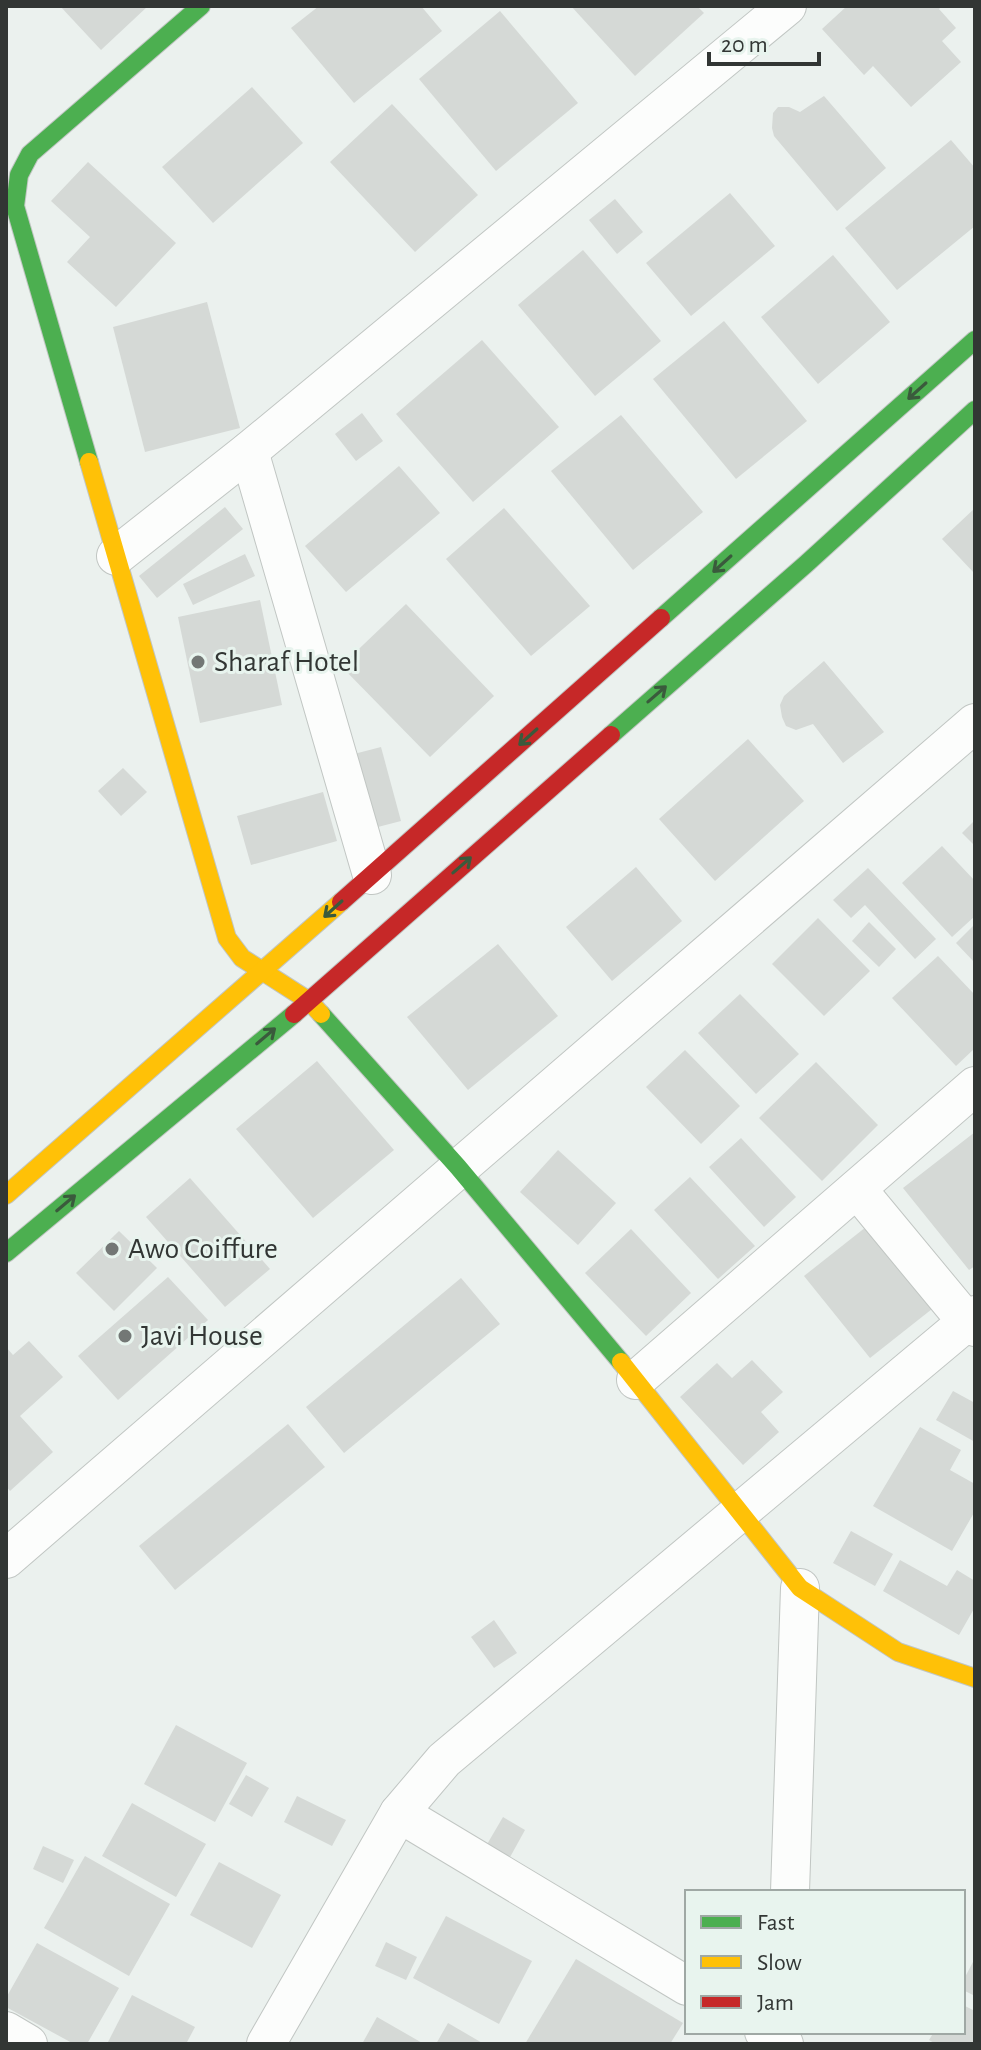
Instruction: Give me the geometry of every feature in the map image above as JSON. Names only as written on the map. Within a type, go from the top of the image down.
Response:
[{"type":"street","points":[[201,6],[30,154],[19,175],[15,206],[227,938],[242,958],[309,1001],[458,1167],[636,1380],[800,1588],[898,1652],[975,1678]]},
{"type":"street","points":[[116,556],[249,451],[787,6]]},
{"type":"street","points":[[6,1195],[262,973],[975,340]]},
{"type":"street","points":[[6,1253],[309,1001],[795,574],[975,410]]},
{"type":"street","points":[[249,451],[372,875]]},
{"type":"street","points":[[6,1559],[975,723]]},
{"type":"street","points":[[636,1380],[975,1086]]},
{"type":"street","points":[[266,2044],[399,1813],[444,1760],[972,1322],[857,1189]]},
{"type":"street","points":[[790,1890],[800,1588]]},
{"type":"street","points":[[399,1813],[685,1985]]},
{"type":"street","points":[[6,2031],[28,2044]]},
{"type":"street","points":[[768,2034],[786,2044]]},
{"type":"building","points":[[60,6],[148,6],[101,50]]},
{"type":"building","points":[[319,6],[421,6],[442,31],[354,103],[291,28]]},
{"type":"building","points":[[571,6],[697,6],[704,13],[635,76]]},
{"type":"building","points":[[847,6],[942,6],[939,9],[956,28],[942,41],[961,62],[911,107],[873,66],[864,75],[822,29]]},
{"type":"building","points":[[500,11],[578,103],[496,171],[419,79]]},
{"type":"building","points":[[252,87],[303,143],[213,223],[162,167]]},
{"type":"building","points":[[824,96],[886,168],[837,211],[774,136],[772,128],[773,113],[778,107],[789,107],[800,112]]},
{"type":"building","points":[[392,104],[478,195],[415,252],[330,162]]},
{"type":"building","points":[[951,140],[975,168],[975,226],[897,290],[845,228]]},
{"type":"building","points":[[88,162],[176,243],[116,307],[67,262],[90,237],[51,201]]},
{"type":"building","points":[[730,193],[775,246],[691,316],[646,263]]},
{"type":"building","points":[[615,199],[643,232],[617,254],[589,220]]},
{"type":"building","points":[[583,250],[661,341],[595,396],[518,305]]},
{"type":"building","points":[[833,255],[890,322],[818,384],[761,317]]},
{"type":"building","points":[[207,302],[240,428],[145,452],[113,327]]},
{"type":"building","points":[[724,321],[807,421],[736,479],[653,379]]},
{"type":"building","points":[[482,340],[559,427],[473,502],[396,414]]},
{"type":"building","points":[[362,413],[383,441],[356,461],[335,434]]},
{"type":"building","points":[[621,415],[703,512],[633,570],[551,471]]},
{"type":"building","points":[[399,466],[440,513],[346,592],[305,546]]},
{"type":"building","points":[[225,507],[243,529],[157,598],[139,576]]},
{"type":"building","points":[[504,508],[590,606],[531,656],[446,559]]},
{"type":"building","points":[[975,508],[975,574],[942,539]]},
{"type":"building","points":[[245,554],[255,576],[193,605],[183,584]]},
{"type":"building","points":[[260,600],[282,705],[200,723],[178,617]]},
{"type":"building","points":[[406,604],[494,696],[430,757],[341,666]]},
{"type":"building","points":[[824,661],[884,732],[843,763],[813,724],[796,730],[786,726],[782,717],[780,705],[784,696]]},
{"type":"building","points":[[748,739],[804,801],[715,881],[659,819]]},
{"type":"building","points":[[381,747],[401,821],[374,828],[354,754]]},
{"type":"building","points":[[123,768],[147,792],[121,816],[98,791]]},
{"type":"building","points":[[323,792],[337,841],[251,865],[237,816]]},
{"type":"building","points":[[975,820],[975,846],[962,833]]},
{"type":"building","points":[[942,846],[975,881],[975,916],[952,937],[902,883]]},
{"type":"building","points":[[636,867],[682,921],[612,981],[566,927]]},
{"type":"building","points":[[868,868],[936,939],[915,959],[865,905],[851,918],[833,900]]},
{"type":"building","points":[[818,918],[870,971],[824,1016],[772,964]]},
{"type":"building","points":[[869,922],[896,949],[879,967],[852,941]]},
{"type":"building","points":[[975,924],[975,963],[956,943]]},
{"type":"building","points":[[498,944],[558,1016],[468,1090],[407,1017]]},
{"type":"building","points":[[938,956],[975,995],[975,1048],[956,1066],[892,998]]},
{"type":"building","points":[[740,994],[799,1054],[756,1094],[698,1033]]},
{"type":"building","points":[[685,1050],[740,1106],[701,1144],[646,1087]]},
{"type":"building","points":[[317,1061],[394,1150],[313,1218],[236,1129]]},
{"type":"building","points":[[816,1062],[878,1125],[822,1181],[759,1118]]},
{"type":"building","points":[[975,1132],[975,1266],[969,1270],[903,1188]]},
{"type":"building","points":[[741,1138],[796,1197],[764,1227],[709,1167]]},
{"type":"building","points":[[558,1150],[616,1203],[578,1245],[520,1192]]},
{"type":"building","points":[[690,1177],[755,1246],[718,1279],[654,1210]]},
{"type":"building","points":[[190,1178],[270,1269],[225,1307],[146,1217]]},
{"type":"building","points":[[866,1227],[932,1309],[870,1358],[804,1276]]},
{"type":"building","points":[[631,1229],[691,1293],[646,1336],[585,1273]]},
{"type":"building","points":[[119,1231],[157,1268],[114,1311],[76,1273]]},
{"type":"building","points":[[168,1277],[208,1320],[118,1400],[78,1356]]},
{"type":"building","points":[[461,1278],[500,1324],[344,1453],[306,1407]]},
{"type":"building","points":[[29,1341],[63,1377],[20,1416],[53,1452],[10,1491],[6,1486],[6,1347],[13,1355]]},
{"type":"building","points":[[752,1360],[783,1392],[761,1412],[779,1432],[743,1465],[680,1397],[717,1363],[732,1378]]},
{"type":"building","points":[[953,1391],[975,1403],[975,1442],[936,1420]]},
{"type":"building","points":[[288,1424],[325,1467],[175,1590],[139,1546]]},
{"type":"building","points":[[920,1427],[961,1450],[950,1470],[975,1484],[975,1511],[952,1551],[873,1506]]},
{"type":"building","points":[[851,1531],[893,1554],[875,1586],[833,1563]]},
{"type":"building","points":[[900,1560],[947,1586],[957,1570],[975,1581],[975,1607],[959,1635],[883,1591]]},
{"type":"building","points":[[494,1620],[517,1653],[494,1668],[471,1637]]},
{"type":"building","points":[[176,1725],[247,1763],[215,1822],[144,1784]]},
{"type":"building","points":[[246,1775],[269,1788],[252,1817],[229,1804]]},
{"type":"building","points":[[297,1796],[346,1820],[332,1846],[284,1822]]},
{"type":"building","points":[[132,1803],[206,1844],[176,1897],[102,1856]]},
{"type":"building","points":[[503,1817],[525,1830],[509,1859],[486,1846]]},
{"type":"building","points":[[43,1846],[74,1860],[63,1883],[33,1869]]},
{"type":"building","points":[[85,1856],[170,1904],[129,1976],[44,1928]]},
{"type":"building","points":[[219,1862],[281,1895],[252,1948],[190,1915]]},
{"type":"building","points":[[446,1916],[532,1961],[499,2024],[413,1978]]},
{"type":"building","points":[[386,1942],[417,1957],[406,1980],[375,1966]]},
{"type":"building","points":[[37,1943],[119,1988],[87,2044],[74,2044],[6,2007],[6,1998]]},
{"type":"building","points":[[975,1958],[975,1996],[965,1991],[965,1977]]},
{"type":"building","points":[[576,1959],[683,2023],[670,2044],[525,2044]]},
{"type":"building","points":[[132,1995],[195,2027],[186,2044],[107,2044]]},
{"type":"building","points":[[965,2006],[975,2011],[975,2044],[936,2044],[929,2040],[933,2034],[965,2034]]},
{"type":"building","points":[[377,2017],[424,2044],[362,2044]]},
{"type":"building","points":[[448,2023],[484,2044],[436,2044]]},
{"type":"traffic: fast","points":[[89,462],[15,206],[19,175],[30,154],[201,6]]},
{"type":"traffic: fast","points":[[661,618],[975,340]]},
{"type":"traffic: fast","points":[[611,735],[975,410]]},
{"type":"traffic: fast","points":[[6,1253],[294,1014]]},
{"type":"traffic: fast","points":[[321,1014],[458,1167],[621,1362]]},
{"type":"traffic: slow","points":[[89,462],[227,938],[242,958],[309,1001],[321,1014]]},
{"type":"traffic: slow","points":[[6,1195],[341,902]]},
{"type":"traffic: slow","points":[[621,1362],[800,1588],[898,1652],[975,1678]]},
{"type":"traffic: jam","points":[[341,902],[661,618]]},
{"type":"traffic: jam","points":[[294,1014],[611,735]]},
{"type":"place","name":"Sharaf Hotel","points":[[198,662]]},
{"type":"place","name":"Awo Coiffure","points":[[112,1249]]},
{"type":"place","name":"Javi House","points":[[125,1336]]}]
